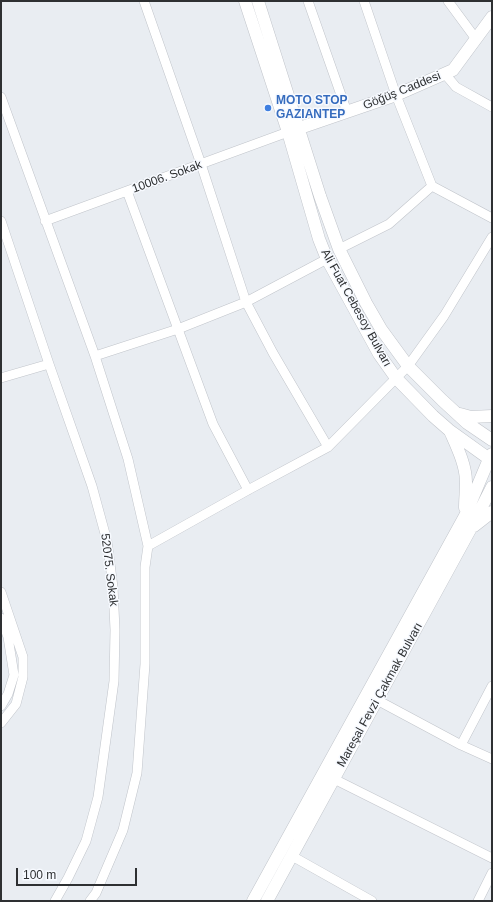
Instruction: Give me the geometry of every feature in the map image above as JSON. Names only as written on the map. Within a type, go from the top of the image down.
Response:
[{"type":"main road","name":"Ali Fuat Cebesoy Bulvarı","points":[[245,1],[293,130],[319,239],[327,259],[379,354],[396,378],[433,416],[449,430],[491,458]]},
{"type":"main road","points":[[258,1],[293,130],[320,196],[339,249],[370,309],[381,328],[408,366],[457,414],[492,440]]},
{"type":"main road","name":"Göğüş Caddesi","points":[[293,130],[396,95],[453,70],[492,17]]},
{"type":"main road","points":[[457,414],[471,417],[492,416]]},
{"type":"main road","points":[[449,430],[459,451],[463,464],[466,481],[465,516]]},
{"type":"main road","points":[[253,901],[465,516],[491,458]]},
{"type":"main road","name":"Mareşal Fevzi Çakmak Bulvarı","points":[[267,901],[492,487]]},
{"type":"main road","points":[[471,528],[492,512]]},
{"type":"street","points":[[144,1],[201,164],[246,302],[273,353],[328,447]]},
{"type":"street","points":[[308,1],[347,112]]},
{"type":"street","points":[[364,1],[396,95],[432,186],[492,218]]},
{"type":"street","points":[[448,1],[476,39]]},
{"type":"street","points":[[445,74],[456,87],[492,108]]},
{"type":"street","points":[[1,97],[95,356],[128,459],[148,546],[145,567],[145,664],[137,773],[122,830],[96,893],[90,901]]},
{"type":"street","name":"10006. Sokak","points":[[45,221],[293,130]]},
{"type":"street","points":[[339,249],[389,224],[432,186]]},
{"type":"street","points":[[127,191],[213,424],[248,490]]},
{"type":"street","name":"52075. Sokak","points":[[1,221],[92,486],[107,541],[113,587],[115,630],[114,682],[98,797],[86,841],[55,901]]},
{"type":"street","points":[[148,546],[328,447],[408,366],[444,316],[492,237]]},
{"type":"street","points":[[95,356],[178,329],[246,302],[327,259]]},
{"type":"street","points":[[1,378],[49,364]]},
{"type":"street","points":[[1,592],[23,657],[23,667],[21,686],[16,704],[1,723]]},
{"type":"street","points":[[1,618],[8,637],[14,675],[8,694],[1,706]]},
{"type":"street","points":[[461,745],[492,686]]},
{"type":"street","points":[[377,700],[461,745],[492,759]]},
{"type":"street","points":[[334,779],[492,858]]},
{"type":"street","points":[[292,856],[372,901]]},
{"type":"street","points":[[478,901],[492,873]]},
{"type":"place","name":"MOTO STOP GAZIANTEP","points":[[268,108]]}]
